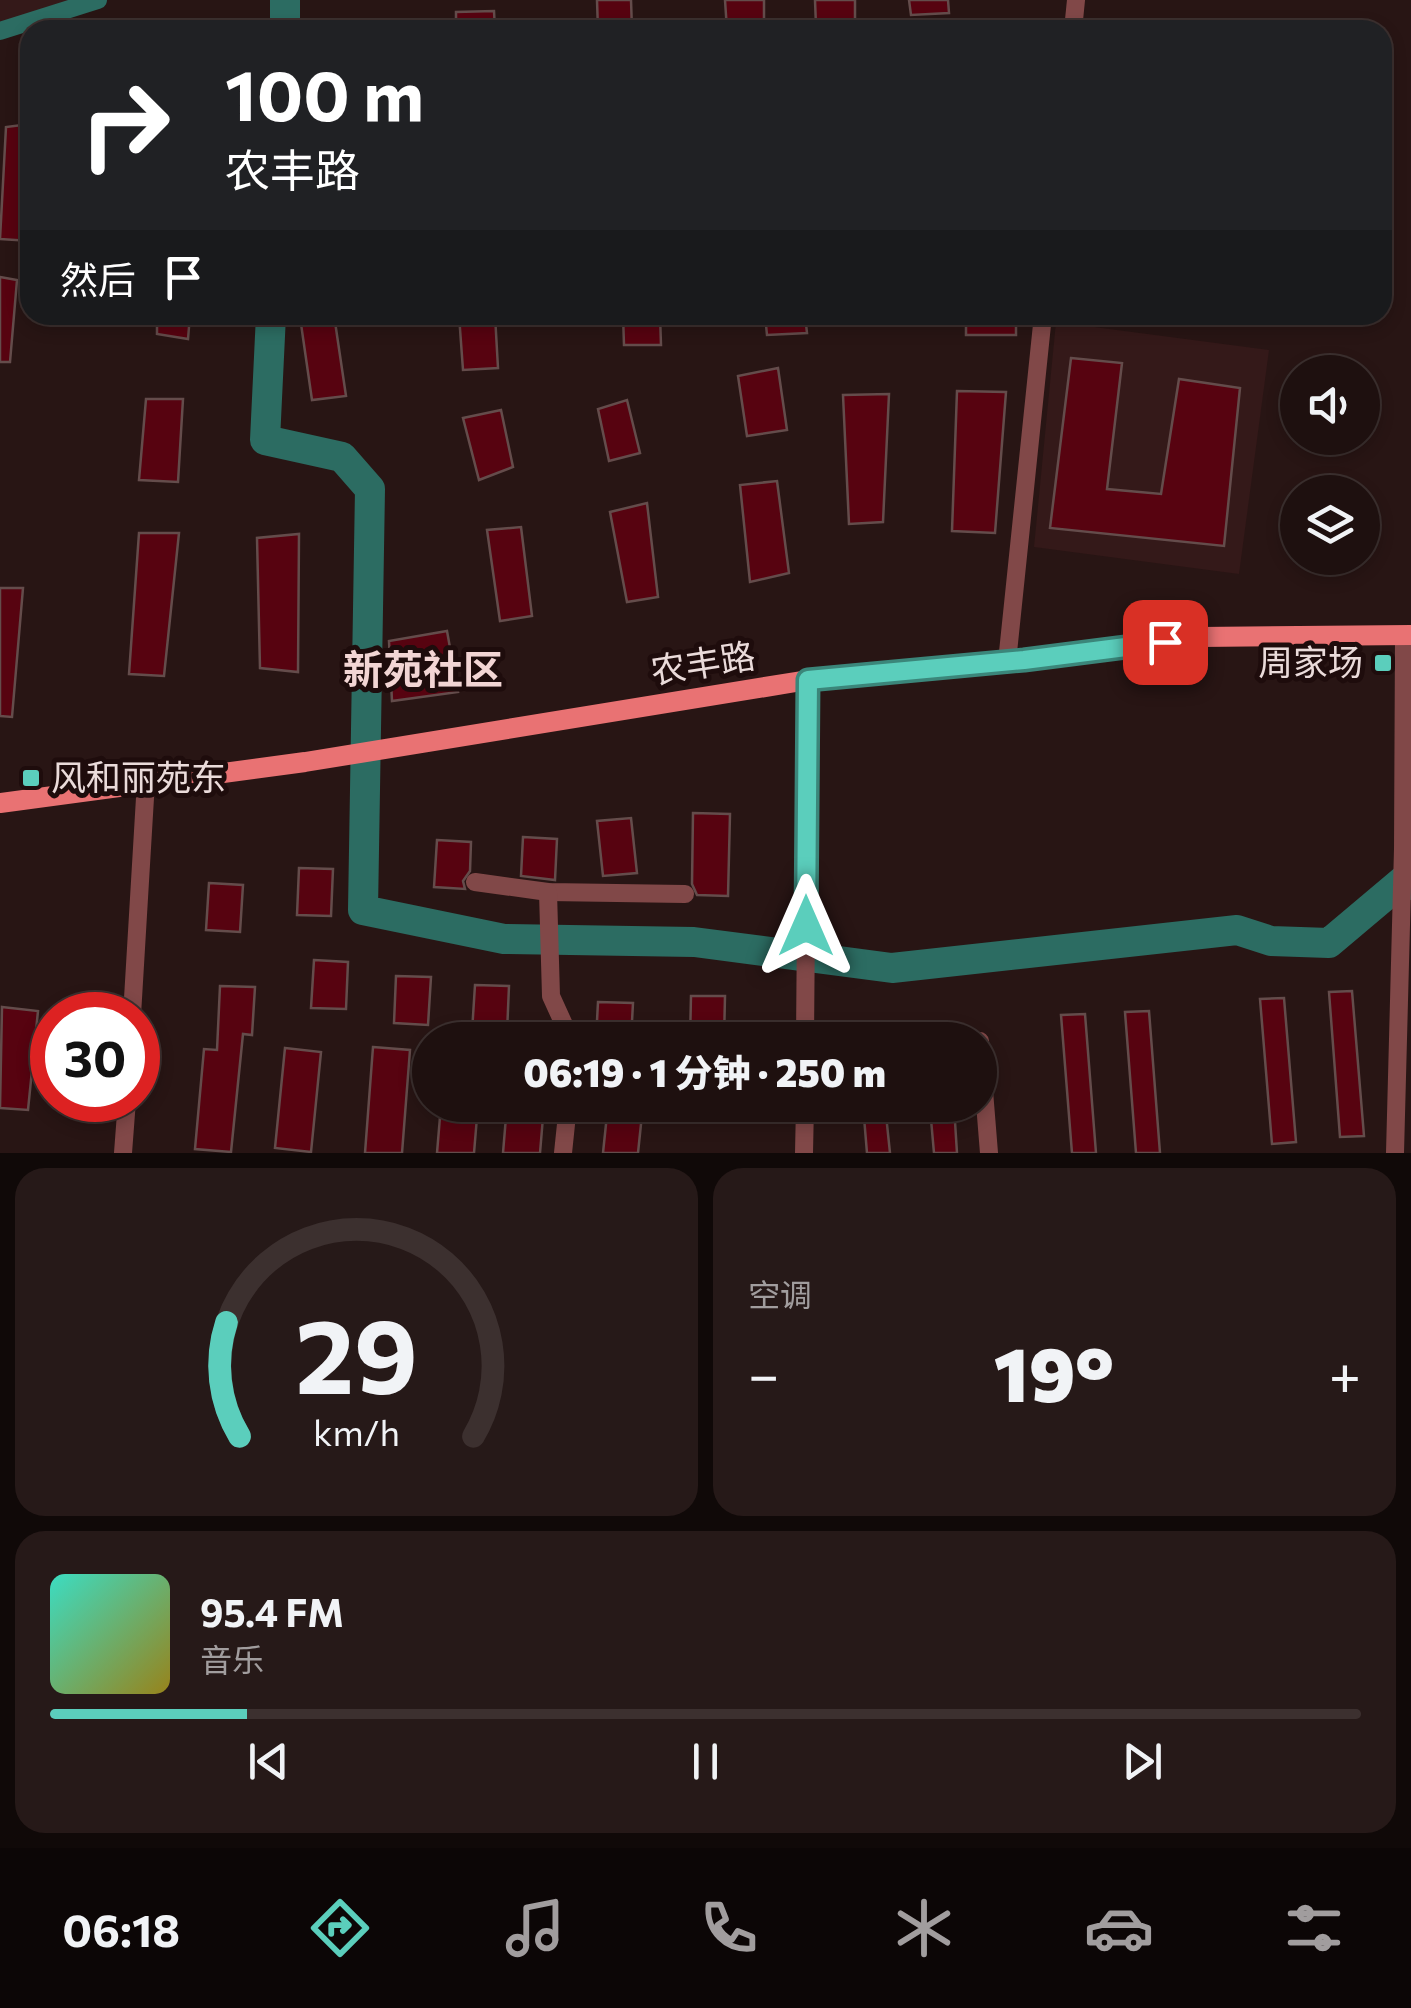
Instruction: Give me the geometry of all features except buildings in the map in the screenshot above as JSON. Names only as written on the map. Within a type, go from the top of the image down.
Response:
[{"type":"main road","name":"农丰路","points":[[146,782],[305,762],[808,680],[1008,662],[1200,637],[1407,635]]},
{"type":"main road","points":[[0,803],[146,782]]},
{"type":"street","points":[[1008,662],[1042,325]]},
{"type":"street","points":[[1396,1153],[1407,635]]},
{"type":"street","points":[[806,1022],[808,680]]},
{"type":"street","points":[[133,992],[146,782]]},
{"type":"street","points":[[475,882],[548,892],[686,894]]},
{"type":"street","points":[[548,892],[551,990],[564,1022]]},
{"type":"street","points":[[124,1153],[125,1122]]},
{"type":"street","points":[[564,1153],[567,1122]]},
{"type":"street","points":[[804,1122],[804,1153]]},
{"type":"street","points":[[987,1122],[989,1153]]},
{"type":"shaded area","points":[[0,0],[98,0],[35,20],[20,20],[20,25],[0,31]]},
{"type":"shaded area","points":[[1056,325],[1269,350],[1239,574],[1034,547]]},
{"type":"waterway","points":[[35,20],[98,0]]},
{"type":"waterway","points":[[285,0],[285,20]]},
{"type":"waterway","points":[[0,31],[20,25]]},
{"type":"waterway","points":[[271,325],[265,440],[342,457],[370,489],[363,910],[504,939],[694,942],[892,968],[1237,930],[1271,941],[1329,943],[1405,879],[1411,885]]},
{"type":"place","name":"周家场","points":[[1383,663]]},
{"type":"place","name":"风和丽苑东","points":[[31,778]]},
{"type":"district","name":"新苑社区","points":[[423,670]]},
{"type":"route","points":[[806,926],[808,680],[1165,642]]}]
